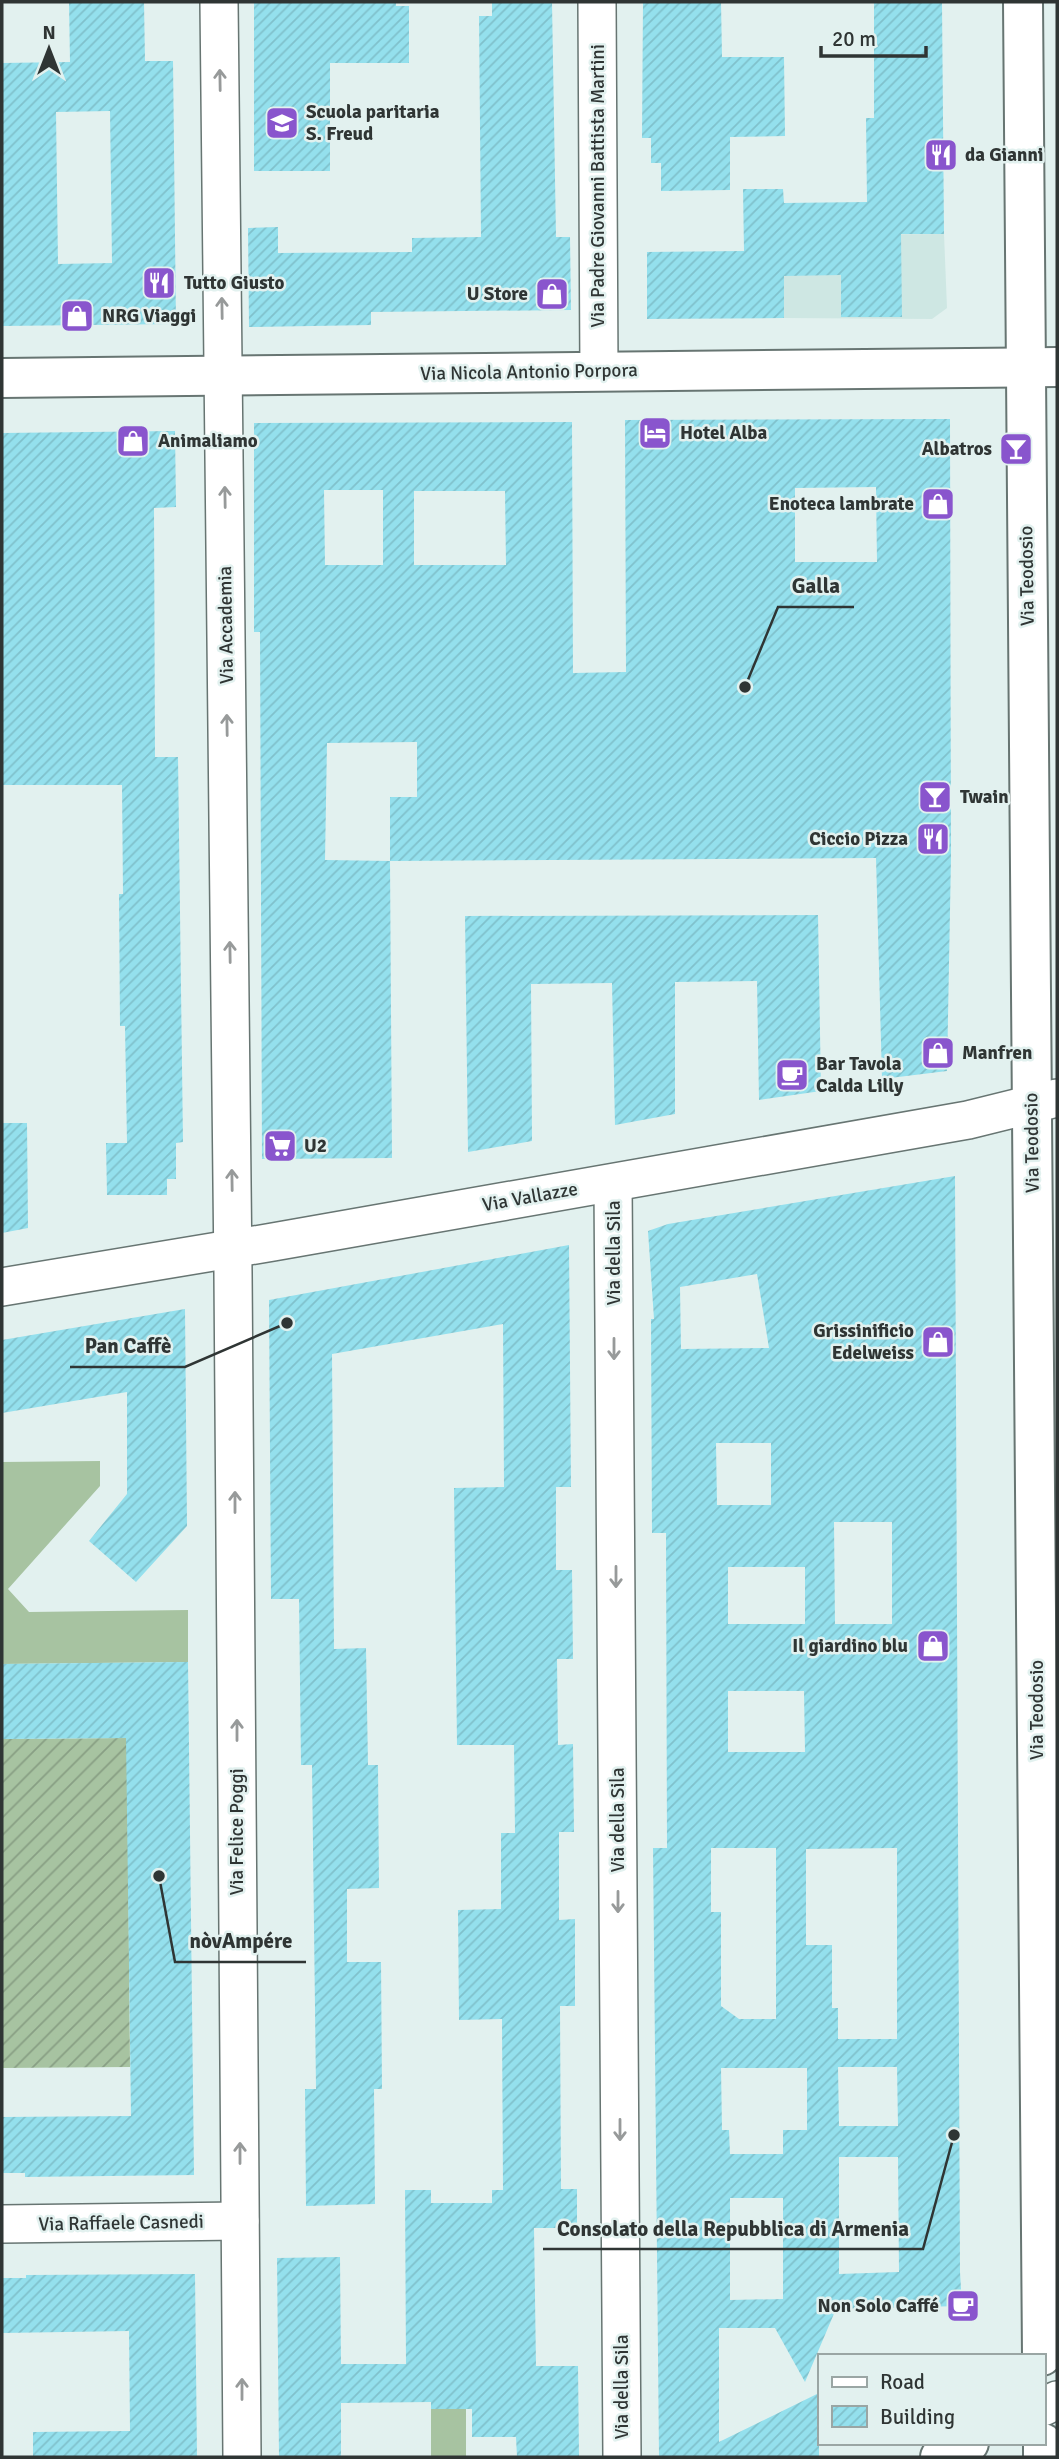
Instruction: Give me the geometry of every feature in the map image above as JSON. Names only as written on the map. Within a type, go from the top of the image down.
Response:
[{"type":"street","name":"Via Accademia","points":[[219,2],[233,1248]]},
{"type":"street","name":"Via Padre Giovanni Battista Martini","points":[[597,2],[599,371]]},
{"type":"street","name":"Via Teodosio","points":[[1023,2],[1041,367],[1049,2289],[1042,2354]]},
{"type":"street","name":"Via Nicola Antonio Porpora","points":[[2,378],[1041,367]]},
{"type":"street","name":"Via Vallazze","points":[[2,1287],[968,1120],[1044,1102]]},
{"type":"street","name":"Via della Sila","points":[[613,1183],[622,2457]]},
{"type":"street","name":"Via Felice Poggi","points":[[233,1248],[242,2457]]},
{"type":"street","name":"Via Raffaele Casnedi","points":[[2,2224],[240,2221]]},
{"type":"street","points":[[940,2457],[965,2445]]},
{"type":"shaded area","points":[[944,234],[947,308],[932,319],[784,318],[784,235]]},
{"type":"green space","points":[[100,1461],[100,1486],[8,1589],[29,1612],[188,1610],[188,1662],[2,1664],[2,1462]]},
{"type":"green space","points":[[127,1738],[130,2067],[2,2068],[2,1739]]},
{"type":"green space","points":[[431,2409],[466,2409],[466,2457],[431,2457]]},
{"type":"building","points":[[69,2],[144,2],[145,61],[173,61],[176,324],[2,326],[2,63],[70,62]],"holes":[[[110,111],[112,263],[58,264],[56,112]]]},
{"type":"building","points":[[254,2],[396,2],[396,6],[409,6],[409,63],[330,63],[330,171],[254,171]]},
{"type":"building","points":[[492,2],[552,2],[556,237],[570,237],[571,310],[371,312],[371,325],[249,327],[248,228],[278,227],[278,253],[412,252],[412,238],[481,237],[479,16],[492,16]]},
{"type":"building","points":[[643,2],[721,2],[722,57],[784,57],[785,136],[730,137],[730,190],[661,191],[661,163],[651,163],[651,138],[642,138]]},
{"type":"building","points":[[874,2],[942,2],[944,234],[901,234],[902,317],[841,317],[841,275],[784,276],[784,318],[647,319],[647,252],[744,251],[743,189],[783,189],[784,203],[867,202],[866,118],[874,118]]},
{"type":"building","points":[[950,419],[951,858],[947,1071],[882,1079],[876,858],[390,861],[392,1158],[262,1159],[260,632],[254,632],[254,423],[572,422],[573,673],[626,672],[625,420]],"holes":[[[876,487],[877,562],[795,562],[795,488]],[[324,490],[383,490],[383,565],[325,565]],[[414,491],[505,491],[506,565],[414,565]],[[417,742],[417,797],[390,797],[390,861],[325,860],[327,743]]]},
{"type":"building","points":[[175,431],[176,507],[154,508],[155,757],[178,757],[183,1142],[176,1143],[176,1179],[167,1179],[167,1195],[107,1195],[106,1143],[127,1143],[125,1026],[120,1026],[122,785],[2,785],[2,433]]},
{"type":"building","points":[[818,915],[821,1091],[759,1100],[757,981],[675,982],[675,1114],[615,1125],[612,983],[531,984],[532,1141],[468,1152],[465,916]]},
{"type":"building","points":[[2,1123],[27,1123],[28,1228],[2,1233]]},
{"type":"building","points":[[955,1176],[962,2306],[836,2309],[805,2382],[775,2328],[719,2328],[719,2442],[818,2393],[819,2457],[659,2457],[653,1848],[667,1848],[666,1533],[652,1533],[651,1319],[654,1319],[648,1231],[668,1224]],"holes":[[[757,1274],[769,1348],[681,1349],[680,1287]],[[716,1443],[771,1443],[771,1505],[717,1505]],[[834,1522],[892,1522],[892,1624],[835,1624]],[[728,1567],[805,1567],[805,1624],[728,1624]],[[728,1691],[804,1691],[805,1752],[728,1752]],[[711,1848],[776,1848],[776,2019],[739,2019],[721,2006],[721,1912],[711,1912]],[[897,1848],[897,2039],[838,2039],[838,2008],[832,2008],[832,1945],[806,1945],[806,1849]],[[838,2067],[897,2067],[898,2126],[839,2126]],[[721,2068],[807,2068],[807,2130],[783,2130],[783,2154],[730,2154],[729,2130],[722,2130]],[[839,2157],[898,2157],[899,2272],[839,2274]],[[730,2198],[783,2198],[783,2299],[730,2300]]]},
{"type":"building","points":[[569,1245],[571,1487],[556,1487],[556,1570],[572,1570],[573,1659],[557,1659],[558,1745],[573,1744],[574,1832],[559,1832],[559,1920],[575,1919],[575,2006],[560,2006],[561,2189],[577,2189],[577,2228],[534,2228],[536,2366],[578,2366],[579,2457],[517,2457],[516,2437],[472,2437],[472,2409],[431,2409],[431,2402],[341,2403],[341,2457],[279,2457],[277,2258],[340,2257],[341,2364],[406,2364],[405,2190],[431,2190],[431,2203],[492,2203],[492,2190],[503,2190],[502,2019],[459,2020],[458,1910],[501,1909],[501,1833],[515,1833],[514,1745],[457,1745],[454,1488],[504,1487],[503,1324],[332,1354],[334,1649],[366,1648],[368,1765],[378,1765],[379,1888],[347,1889],[347,1962],[381,1962],[382,2089],[374,2089],[375,2204],[306,2206],[305,2089],[316,2089],[312,1765],[301,1765],[299,1599],[271,1599],[269,1300]]},
{"type":"building","points":[[185,1309],[187,1526],[136,1582],[89,1541],[127,1494],[127,1392],[2,1413],[2,1340]]},
{"type":"building","points":[[188,1662],[194,2175],[25,2177],[25,2173],[2,2173],[2,2117],[131,2116],[126,1738],[2,1739],[2,1664]]},
{"type":"building","points":[[195,2274],[197,2457],[33,2457],[33,2432],[130,2431],[129,2331],[2,2333],[2,2278],[26,2278],[26,2275]]},
{"type":"place","name":"Scuola paritaria S. Freud","points":[[282,123]]},
{"type":"place","name":"da Gianni","points":[[941,155]]},
{"type":"place","name":"Tutto Giusto","points":[[159,283]]},
{"type":"place","name":"U Store","points":[[552,294]]},
{"type":"place","name":"NRG Viaggi","points":[[77,316]]},
{"type":"place","name":"Hotel Alba","points":[[655,433]]},
{"type":"place","name":"Animaliamo","points":[[133,441]]},
{"type":"place","name":"Albatros","points":[[1016,449]]},
{"type":"place","name":"Enoteca lambrate","points":[[938,504]]},
{"type":"place","name":"Galla","points":[[745,687]]},
{"type":"place","name":"Twain","points":[[935,797]]},
{"type":"place","name":"Ciccio Pizza","points":[[933,839]]},
{"type":"place","name":"Manfren","points":[[938,1053]]},
{"type":"place","name":"Bar Tavola Calda Lilly","points":[[792,1075]]},
{"type":"place","name":"U2","points":[[280,1146]]},
{"type":"place","name":"Pan Caffè","points":[[287,1323]]},
{"type":"place","name":"Grissinificio Edelweiss","points":[[938,1342]]},
{"type":"place","name":"Il giardino blu","points":[[933,1646]]},
{"type":"place","name":"nòvAmpére","points":[[159,1876]]},
{"type":"place","name":"Consolato della Repubblica di Armenia","points":[[954,2135]]},
{"type":"place","name":"Non Solo Caffé","points":[[963,2306]]}]
